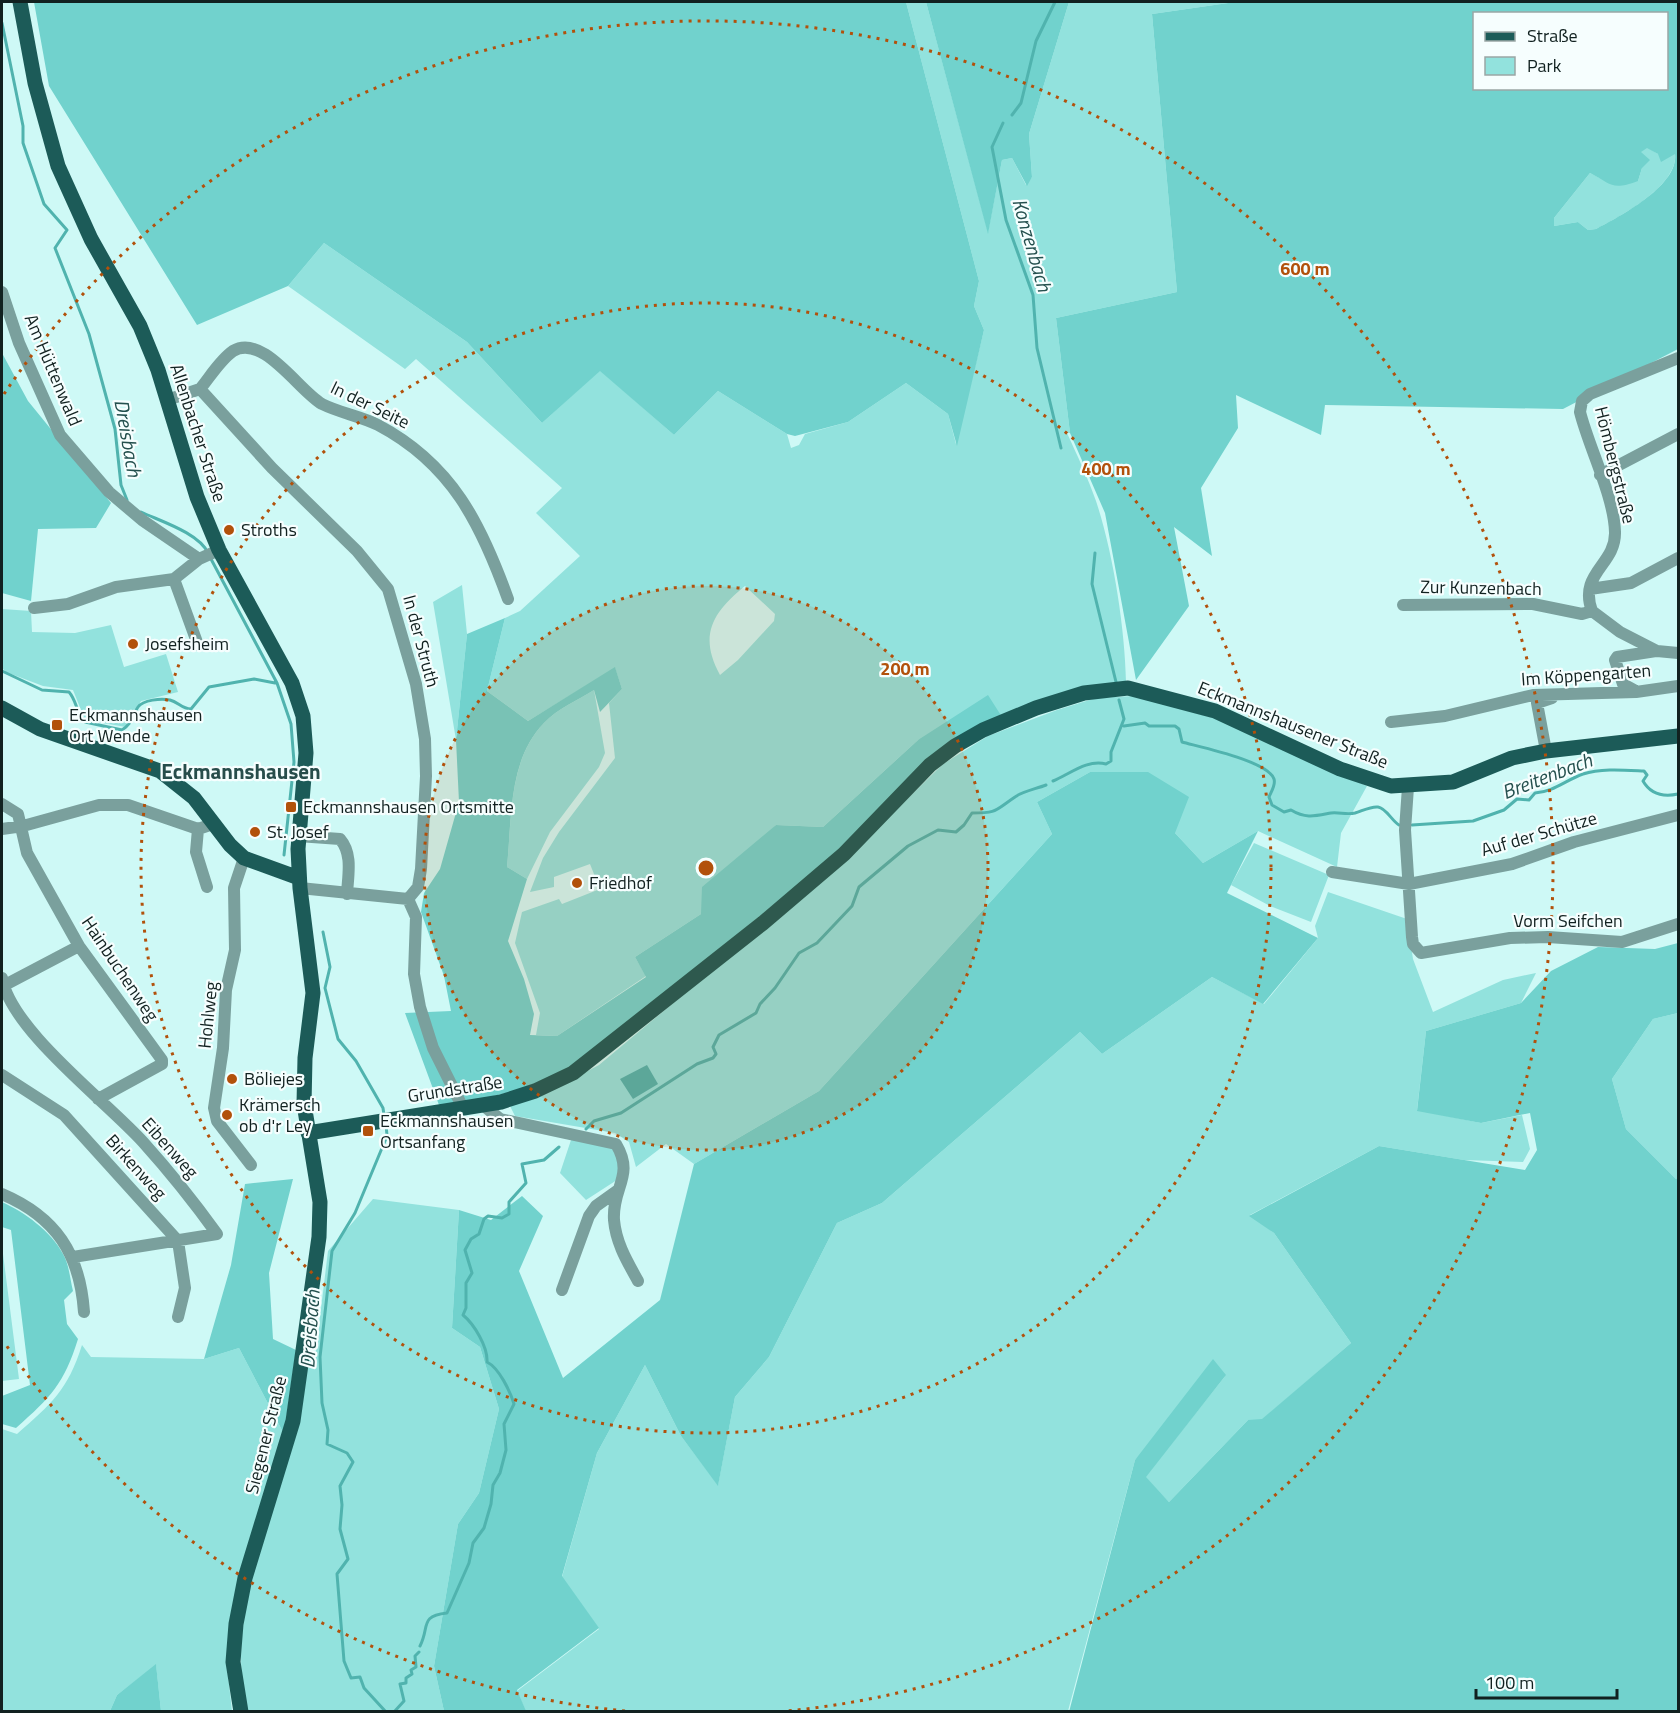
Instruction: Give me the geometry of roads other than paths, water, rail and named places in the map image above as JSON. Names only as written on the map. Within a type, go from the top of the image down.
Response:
[{"type":"main road","name":"Allenbacher Straße","points":[[20,2],[44,116],[58,166],[69,185],[77,210],[140,326],[167,400],[196,497],[209,554],[292,683],[303,716],[306,753],[298,836],[299,883]]},
{"type":"main road","name":"Eckmannshausener Straße","points":[[535,1091],[573,1073],[601,1054],[763,923],[844,854],[930,765],[955,746],[983,730],[1036,708],[1103,690],[1128,688],[1215,711],[1340,769],[1391,786],[1408,787],[1453,782],[1512,758],[1546,751],[1678,736]]},
{"type":"main road","points":[[2,708],[40,729],[160,771],[194,798],[230,845],[244,858],[299,883]]},
{"type":"main road","name":"Siegener Straße","points":[[241,1712],[233,1662],[237,1616],[248,1570],[293,1421],[319,1237],[320,1202],[304,1104],[305,1058],[313,993],[299,883]]},
{"type":"main road","name":"Grundstraße","points":[[308,1133],[483,1106],[535,1091]]},
{"type":"street","name":"Am Hüttenwald","points":[[2,292],[19,343],[60,435],[110,492],[142,520],[209,554]]},
{"type":"street","name":"In der Seite","points":[[200,389],[233,351],[245,347],[255,349],[270,356],[320,403],[375,424],[405,441],[423,455],[460,496],[491,552],[508,599]]},
{"type":"street","name":"Hömbergstraße","points":[[1590,589],[1596,570],[1607,559],[1615,532],[1580,412],[1582,401],[1597,390],[1678,358]]},
{"type":"street","points":[[167,400],[200,389]]},
{"type":"street","name":"In der Struth","points":[[200,389],[272,468],[357,551],[388,589],[416,684],[425,739],[426,776],[421,869],[418,887],[408,899]]},
{"type":"street","points":[[1600,475],[1678,434]]},
{"type":"street","points":[[34,608],[68,603],[116,587],[174,579],[209,554]]},
{"type":"street","points":[[1657,651],[1620,632],[1592,611],[1590,589],[1631,583],[1678,558]]},
{"type":"street","points":[[174,579],[198,645]]},
{"type":"street","name":"Zur Kunzenbach","points":[[1403,605],[1533,604],[1582,614],[1592,611]]},
{"type":"street","points":[[1636,692],[1623,684],[1615,660],[1621,654],[1677,651]]},
{"type":"street","name":"Im Köppengarten","points":[[1391,722],[1446,716],[1533,694],[1636,692],[1678,686]]},
{"type":"street","points":[[1546,751],[1537,703],[1559,694]]},
{"type":"street","points":[[1408,787],[1405,830],[1409,884]]},
{"type":"street","points":[[2,804],[18,814],[23,826]]},
{"type":"street","points":[[2,829],[23,826],[99,805],[128,805],[198,829],[213,824]]},
{"type":"street","name":"Auf der Schütze","points":[[1332,872],[1409,884],[1512,864],[1574,842],[1678,815]]},
{"type":"street","name":"Hainbuchenweg","points":[[23,826],[22,838],[27,853],[79,946],[162,1060],[162,1064],[98,1099]]},
{"type":"street","points":[[198,829],[196,852],[207,887]]},
{"type":"street","points":[[298,836],[340,839],[348,856],[347,894]]},
{"type":"street","name":"Hohlweg","points":[[244,858],[234,888],[235,950],[226,990],[223,1048],[214,1108],[217,1121],[251,1165]]},
{"type":"street","points":[[299,883],[347,894],[408,899],[416,916],[414,974],[420,1007],[433,1048],[463,1108]]},
{"type":"street","name":"Vorm Seifchen","points":[[1409,884],[1413,944],[1421,953],[1531,937],[1622,942],[1678,924]]},
{"type":"street","points":[[2,982],[79,946]]},
{"type":"street","name":"Eibenweg","points":[[2,982],[13,1007],[39,1038],[156,1157],[217,1234],[73,1257]]},
{"type":"street","name":"Birkenweg","points":[[2,1075],[64,1114],[178,1241]]},
{"type":"street","points":[[483,1106],[500,1119],[616,1144],[624,1158],[625,1171],[617,1191],[614,1208],[617,1236],[638,1281]]},
{"type":"street","points":[[561,1290],[589,1215],[596,1206],[617,1191]]},
{"type":"street","points":[[2,1194],[42,1217],[57,1232],[73,1257],[84,1312]]},
{"type":"street","points":[[178,1241],[184,1288],[178,1317]]},
{"type":"waterway","name":"Konzenbach","points":[[1012,115],[1021,103],[1036,41],[1055,2]]},
{"type":"waterway","name":"Dreisbach","points":[[2,23],[23,126],[23,143],[44,204],[67,230],[55,248],[89,334],[115,429],[121,485],[127,500]]},
{"type":"waterway","name":"Konzenbach","points":[[1003,123],[992,147],[1006,220],[1033,295],[1037,348],[1061,448]]},
{"type":"waterway","name":"Dreisbach","points":[[141,512],[188,534],[196,539],[208,553]]},
{"type":"waterway","name":"Konzenbach","points":[[1095,553],[1092,584],[1116,682]]},
{"type":"waterway","name":"Dreisbach","points":[[211,559],[277,683],[291,724],[294,762],[284,855]]},
{"type":"waterway","points":[[2,671],[42,690],[69,692],[85,722],[122,730],[130,722],[138,707],[148,701],[170,700],[191,709],[209,687],[254,679],[275,683]]},
{"type":"waterway","points":[[1053,781],[1085,765],[1106,764],[1111,761],[1111,752],[1124,719],[1119,700]]},
{"type":"waterway","name":"Breitenbach","points":[[1124,726],[1145,723],[1149,726],[1175,726],[1179,729],[1182,742],[1260,766],[1274,779],[1274,786],[1269,797],[1272,805],[1284,812],[1291,810],[1301,815],[1311,816],[1334,813],[1352,814],[1378,807],[1399,825]]},
{"type":"waterway","name":"Breitenbach","points":[[1412,825],[1473,821],[1504,810],[1517,799],[1529,800],[1535,793],[1548,790],[1583,774],[1597,771],[1644,771],[1647,775],[1643,781],[1654,792],[1663,795],[1678,794]]},
{"type":"waterway","points":[[586,1129],[594,1121],[621,1113],[697,1064],[713,1058],[716,1054],[713,1047],[719,1035],[756,1013],[760,1004],[775,988],[799,953],[817,943],[852,906],[859,887],[908,846],[938,830],[956,832],[972,813],[995,810],[1018,795],[1046,785]]},
{"type":"waterway","name":"Dreisbach","points":[[323,932],[330,967],[325,988],[338,1039],[356,1061],[383,1108],[384,1115]]},
{"type":"waterway","name":"Dreisbach","points":[[386,1124],[387,1136],[355,1213],[332,1251],[320,1357],[322,1403],[328,1430],[327,1444],[347,1453],[353,1462],[340,1486],[342,1505],[340,1529],[348,1559],[337,1574],[344,1661],[351,1678],[360,1677],[364,1688],[386,1712]]},
{"type":"waterway","points":[[420,1646],[429,1620],[438,1614],[447,1613],[469,1563],[473,1543],[484,1528],[491,1504],[493,1485],[500,1473],[506,1450],[504,1424],[514,1404],[500,1374],[487,1362],[480,1336],[463,1315],[466,1308],[466,1283],[472,1273],[465,1250],[471,1239],[479,1234],[484,1219],[488,1216],[502,1218],[509,1214],[509,1202],[526,1183],[522,1164],[544,1160],[559,1147]]},
{"type":"waterway","points":[[394,1712],[404,1701],[400,1684],[406,1683],[406,1678],[412,1674],[411,1670],[416,1667],[415,1656],[419,1652]]},
{"type":"place","name":"Stroths","points":[[229,530]]},
{"type":"place","name":"Josefsheim","points":[[133,644]]},
{"type":"place","name":"Eckmannshausen Ort Wende","points":[[57,725]]},
{"type":"place","name":"Eckmannshausen Ortsmitte","points":[[291,807]]},
{"type":"place","name":"St. Josef","points":[[255,832]]},
{"type":"place","name":"Friedhof","points":[[577,883]]},
{"type":"place","name":"Böliejes","points":[[232,1079]]},
{"type":"place","name":"Krämersch ob d'r Ley","points":[[227,1115]]},
{"type":"place","name":"Eckmannshausen Ortsanfang","points":[[368,1131]]},
{"type":"district","name":"Eckmannshausen","points":[[241,772]]}]
